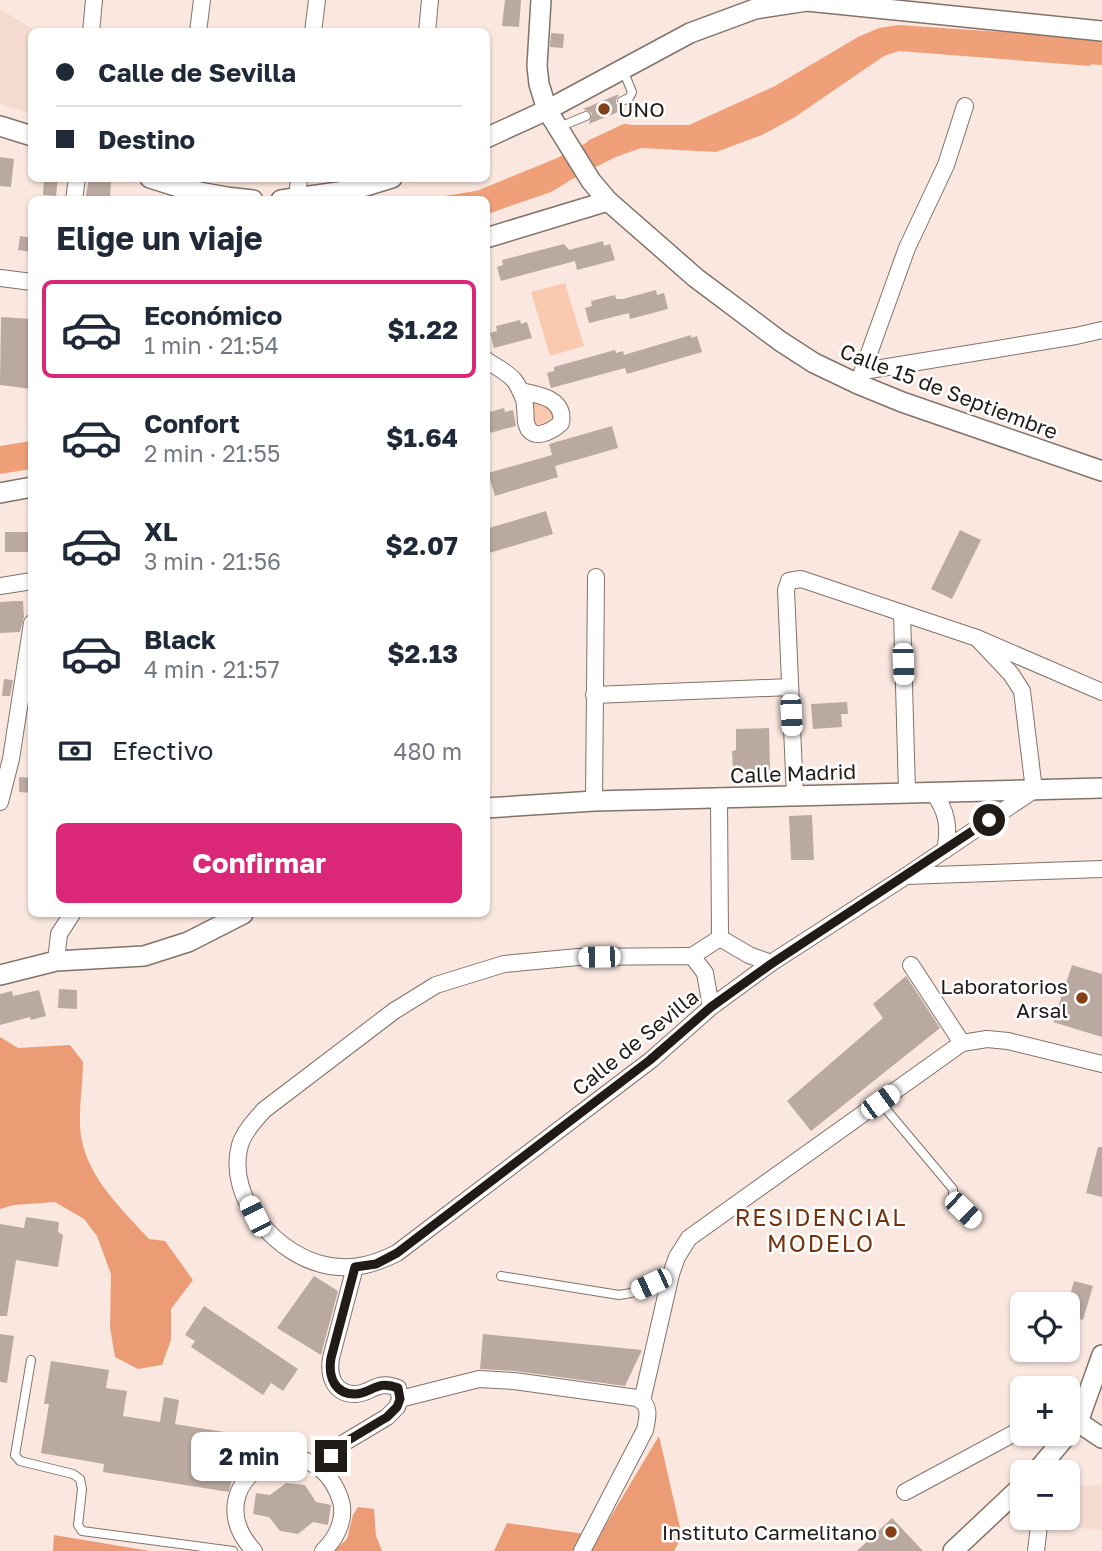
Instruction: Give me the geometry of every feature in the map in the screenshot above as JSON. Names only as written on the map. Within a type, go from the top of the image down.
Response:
[{"type":"street","points":[[91,28],[94,0]]},
{"type":"street","points":[[198,28],[202,0]]},
{"type":"street","points":[[314,28],[317,0]]},
{"type":"street","points":[[427,28],[430,0]]},
{"type":"street","name":"Calle 15 de Septiembre","points":[[541,0],[537,65],[539,84],[547,110],[560,133],[591,181],[608,201],[734,308],[814,363],[860,377],[915,406],[1102,471]]},
{"type":"street","points":[[490,136],[547,110],[676,40],[755,9],[807,1],[1102,31]]},
{"type":"street","points":[[860,377],[907,248],[946,165],[965,106]]},
{"type":"street","points":[[0,126],[28,135]]},
{"type":"street","points":[[312,196],[353,190],[379,182]]},
{"type":"street","points":[[182,184],[216,196]]},
{"type":"street","points":[[490,238],[608,201]]},
{"type":"street","points":[[0,278],[28,282]]},
{"type":"street","points":[[860,377],[1102,330]]},
{"type":"street","points":[[490,362],[514,380],[520,391]]},
{"type":"street","points":[[0,493],[28,488]]},
{"type":"street","points":[[594,801],[596,577]]},
{"type":"street","points":[[795,796],[786,590],[789,581],[801,579],[977,638],[1102,692]]},
{"type":"street","points":[[0,586],[28,582]]},
{"type":"street","points":[[902,613],[907,792]]},
{"type":"street","points":[[977,638],[1011,674],[1022,691],[1034,790]]},
{"type":"street","points":[[0,802],[5,758],[28,643]]},
{"type":"street","points":[[594,695],[790,687]]},
{"type":"street","name":"Calle Madrid","points":[[490,808],[594,801],[1102,788]]},
{"type":"street","name":"Calle de Sevilla","points":[[355,1267],[376,1264],[397,1253],[650,1060],[711,1007],[771,964],[1034,790]]},
{"type":"street","points":[[933,792],[942,804],[947,819],[948,835],[944,850]]},
{"type":"street","points":[[719,799],[720,938]]},
{"type":"street","points":[[906,876],[1102,869]]},
{"type":"street","points":[[56,961],[58,934],[70,917]]},
{"type":"street","points":[[0,975],[56,961],[145,956],[188,942],[237,917]]},
{"type":"street","points":[[321,1467],[342,1444],[387,1417],[397,1407],[400,1399],[398,1388],[389,1384],[372,1387],[358,1394],[344,1392],[332,1382],[328,1371],[355,1267],[329,1266],[305,1258],[275,1238],[255,1216],[242,1190],[238,1166],[240,1145],[248,1128],[264,1110],[394,1011],[436,985],[504,964],[578,957],[692,956],[720,938]]},
{"type":"street","points":[[720,938],[771,964]]},
{"type":"street","points":[[692,956],[705,973],[711,1007]]},
{"type":"street","points":[[911,965],[962,1043]]},
{"type":"street","points":[[642,1401],[671,1275],[677,1257],[689,1238],[962,1043],[987,1039],[1008,1041],[1102,1064]]},
{"type":"street","points":[[1080,1404],[1102,1355]]},
{"type":"street","points":[[400,1399],[479,1379],[514,1381],[637,1398],[646,1404],[648,1414],[645,1430],[582,1551]]},
{"type":"street","points":[[1080,1424],[1102,1438]]},
{"type":"street","points":[[905,1492],[1010,1435]]},
{"type":"street","points":[[254,1551],[242,1539],[235,1519],[236,1498],[245,1479],[260,1465],[281,1458],[302,1458],[321,1467],[335,1483],[342,1503],[341,1524],[332,1543],[323,1551]]},
{"type":"street","points":[[953,1551],[1010,1497]]},
{"type":"street","points":[[1036,1551],[1038,1530]]},
{"type":"lane","points":[[622,69],[632,92],[629,98],[622,101]]},
{"type":"lane","points":[[560,133],[586,116]]},
{"type":"lane","points":[[880,1102],[953,1189],[953,1200],[974,1220]]},
{"type":"lane","points":[[500,1276],[618,1295],[631,1293],[671,1275]]},
{"type":"lane","points":[[31,1360],[15,1455],[20,1461],[73,1474],[80,1479],[82,1489],[78,1525],[82,1531],[233,1551]]},
{"type":"shaded area","points":[[0,9],[31,28],[28,28],[28,113],[0,104]]},
{"type":"shaded area","points":[[898,25],[1092,38],[1090,66],[899,51],[884,56],[795,117],[762,135],[716,152],[641,148],[602,162],[587,141],[622,125],[689,125],[775,86],[858,37],[879,28]]},
{"type":"shaded area","points":[[552,160],[568,182],[551,192],[490,213],[490,196],[445,196],[499,187]]},
{"type":"shaded area","points":[[565,283],[584,346],[550,356],[531,292]]},
{"type":"shaded area","points":[[531,397],[554,408],[554,420],[543,427],[535,426],[532,420]]},
{"type":"shaded area","points":[[28,441],[28,469],[0,474],[0,446]]},
{"type":"shaded area","points":[[0,1037],[18,1048],[70,1045],[83,1062],[80,1126],[82,1143],[95,1174],[115,1202],[149,1239],[165,1241],[193,1280],[171,1309],[171,1340],[162,1365],[138,1369],[115,1357],[110,1327],[111,1274],[97,1236],[84,1219],[55,1202],[14,1205],[0,1209]]},
{"type":"shaded area","points":[[659,1436],[682,1536],[674,1551],[494,1551],[507,1523],[599,1536]]},
{"type":"shaded area","points":[[1080,1485],[1102,1485],[1102,1530],[1080,1527]]},
{"type":"shaded area","points":[[358,1507],[374,1509],[376,1536],[382,1551],[334,1551],[347,1539],[353,1515]]},
{"type":"shaded area","points":[[54,1535],[150,1551],[53,1551]]},
{"type":"building","points":[[505,0],[521,0],[519,27],[502,26]]},
{"type":"building","points":[[551,33],[564,34],[563,48],[550,47]]},
{"type":"building","name":"UNO","points":[[619,94],[616,104],[625,109],[589,124],[592,113],[583,109]]},
{"type":"building","points":[[0,157],[14,159],[11,187],[0,186]]},
{"type":"building","points":[[44,182],[58,182],[56,196],[43,195]]},
{"type":"building","points":[[88,182],[111,182],[110,196],[86,196]]},
{"type":"building","points":[[20,236],[28,237],[28,251],[18,250]]},
{"type":"building","points":[[603,241],[604,246],[610,244],[615,260],[577,270],[575,261],[501,281],[497,267],[503,265],[502,260],[564,244],[569,250]]},
{"type":"building","points":[[656,290],[657,295],[664,293],[668,309],[630,319],[629,313],[589,323],[585,308],[592,306],[591,301],[615,295],[616,299],[623,299]]},
{"type":"building","points":[[1,317],[28,319],[28,388],[0,385]]},
{"type":"building","points":[[520,320],[521,324],[527,322],[532,338],[494,348],[490,333],[497,331],[496,326]]},
{"type":"building","points":[[691,335],[691,338],[697,336],[702,352],[627,374],[625,368],[551,388],[547,373],[554,371],[554,367],[615,350],[616,353],[623,351],[624,355]]},
{"type":"building","points":[[504,408],[505,412],[513,410],[516,426],[490,433],[490,412]]},
{"type":"building","points":[[612,426],[618,448],[555,466],[558,477],[495,496],[490,472],[552,455],[549,444]]},
{"type":"building","points":[[546,511],[553,534],[490,553],[490,528]]},
{"type":"building","points":[[960,530],[981,540],[952,599],[931,589]]},
{"type":"building","points":[[5,532],[28,532],[28,552],[5,552]]},
{"type":"building","points":[[23,601],[24,617],[20,632],[0,633],[0,602]]},
{"type":"building","points":[[4,679],[13,680],[10,696],[2,696]]},
{"type":"building","points":[[847,702],[848,714],[841,714],[842,727],[813,729],[811,704]]},
{"type":"building","points":[[769,728],[770,770],[733,770],[732,751],[736,750],[736,729]]},
{"type":"building","points":[[19,777],[28,778],[28,793],[19,792]]},
{"type":"building","points":[[812,815],[814,860],[791,860],[789,816]]},
{"type":"building","name":"Laboratorios Arsal","points":[[1072,965],[1102,974],[1102,1037],[1053,1022]]},
{"type":"building","points":[[906,976],[940,1028],[811,1131],[787,1101],[883,1018],[873,1004]]},
{"type":"building","points":[[59,989],[77,990],[77,1009],[58,1008]]},
{"type":"building","points":[[39,990],[46,1016],[0,1025],[0,994],[12,991],[13,996]]},
{"type":"building","points":[[1098,1147],[1102,1147],[1102,1197],[1086,1193]]},
{"type":"building","points":[[26,1217],[59,1222],[58,1232],[63,1235],[58,1267],[16,1260],[7,1316],[0,1316],[0,1224],[24,1228]]},
{"type":"building","points":[[314,1276],[338,1291],[321,1355],[277,1328]]},
{"type":"building","points":[[1074,1281],[1093,1286],[1083,1320],[1080,1319],[1080,1292],[1071,1292]]},
{"type":"building","points":[[204,1306],[298,1369],[283,1391],[271,1383],[263,1395],[191,1347],[195,1341],[185,1335]]},
{"type":"building","points":[[0,1334],[14,1336],[7,1383],[0,1382]]},
{"type":"building","points":[[483,1334],[642,1350],[625,1386],[480,1369]]},
{"type":"building","points":[[51,1361],[109,1370],[106,1388],[127,1391],[123,1416],[160,1422],[164,1397],[179,1400],[175,1424],[255,1437],[251,1461],[239,1460],[237,1474],[233,1475],[229,1492],[103,1472],[104,1464],[41,1453],[49,1404],[44,1404]]},
{"type":"building","points":[[286,1483],[305,1485],[316,1502],[331,1505],[328,1525],[313,1522],[298,1534],[280,1531],[269,1517],[253,1514],[256,1493],[270,1495]]},
{"type":"building","name":"Instituto Carmelitano","points":[[892,1518],[923,1551],[857,1551]]},
{"type":"waterway","points":[[1055,49],[1102,52]]},
{"type":"waterway","points":[[490,199],[560,171],[626,137]]},
{"type":"place","name":"UNO","points":[[604,109]]},
{"type":"place","name":"Laboratorios Arsal","points":[[1082,998]]},
{"type":"place","name":"Instituto Carmelitano","points":[[891,1532]]},
{"type":"district","name":"RESIDENCIAL MODELO","points":[[821,1230]]},
{"type":"route","points":[[331,1456],[354,1435],[387,1417],[397,1407],[400,1399],[398,1388],[389,1384],[372,1387],[358,1394],[344,1392],[332,1382],[328,1371],[355,1267],[376,1264],[397,1253],[650,1060],[711,1007],[771,964],[989,820]]}]
